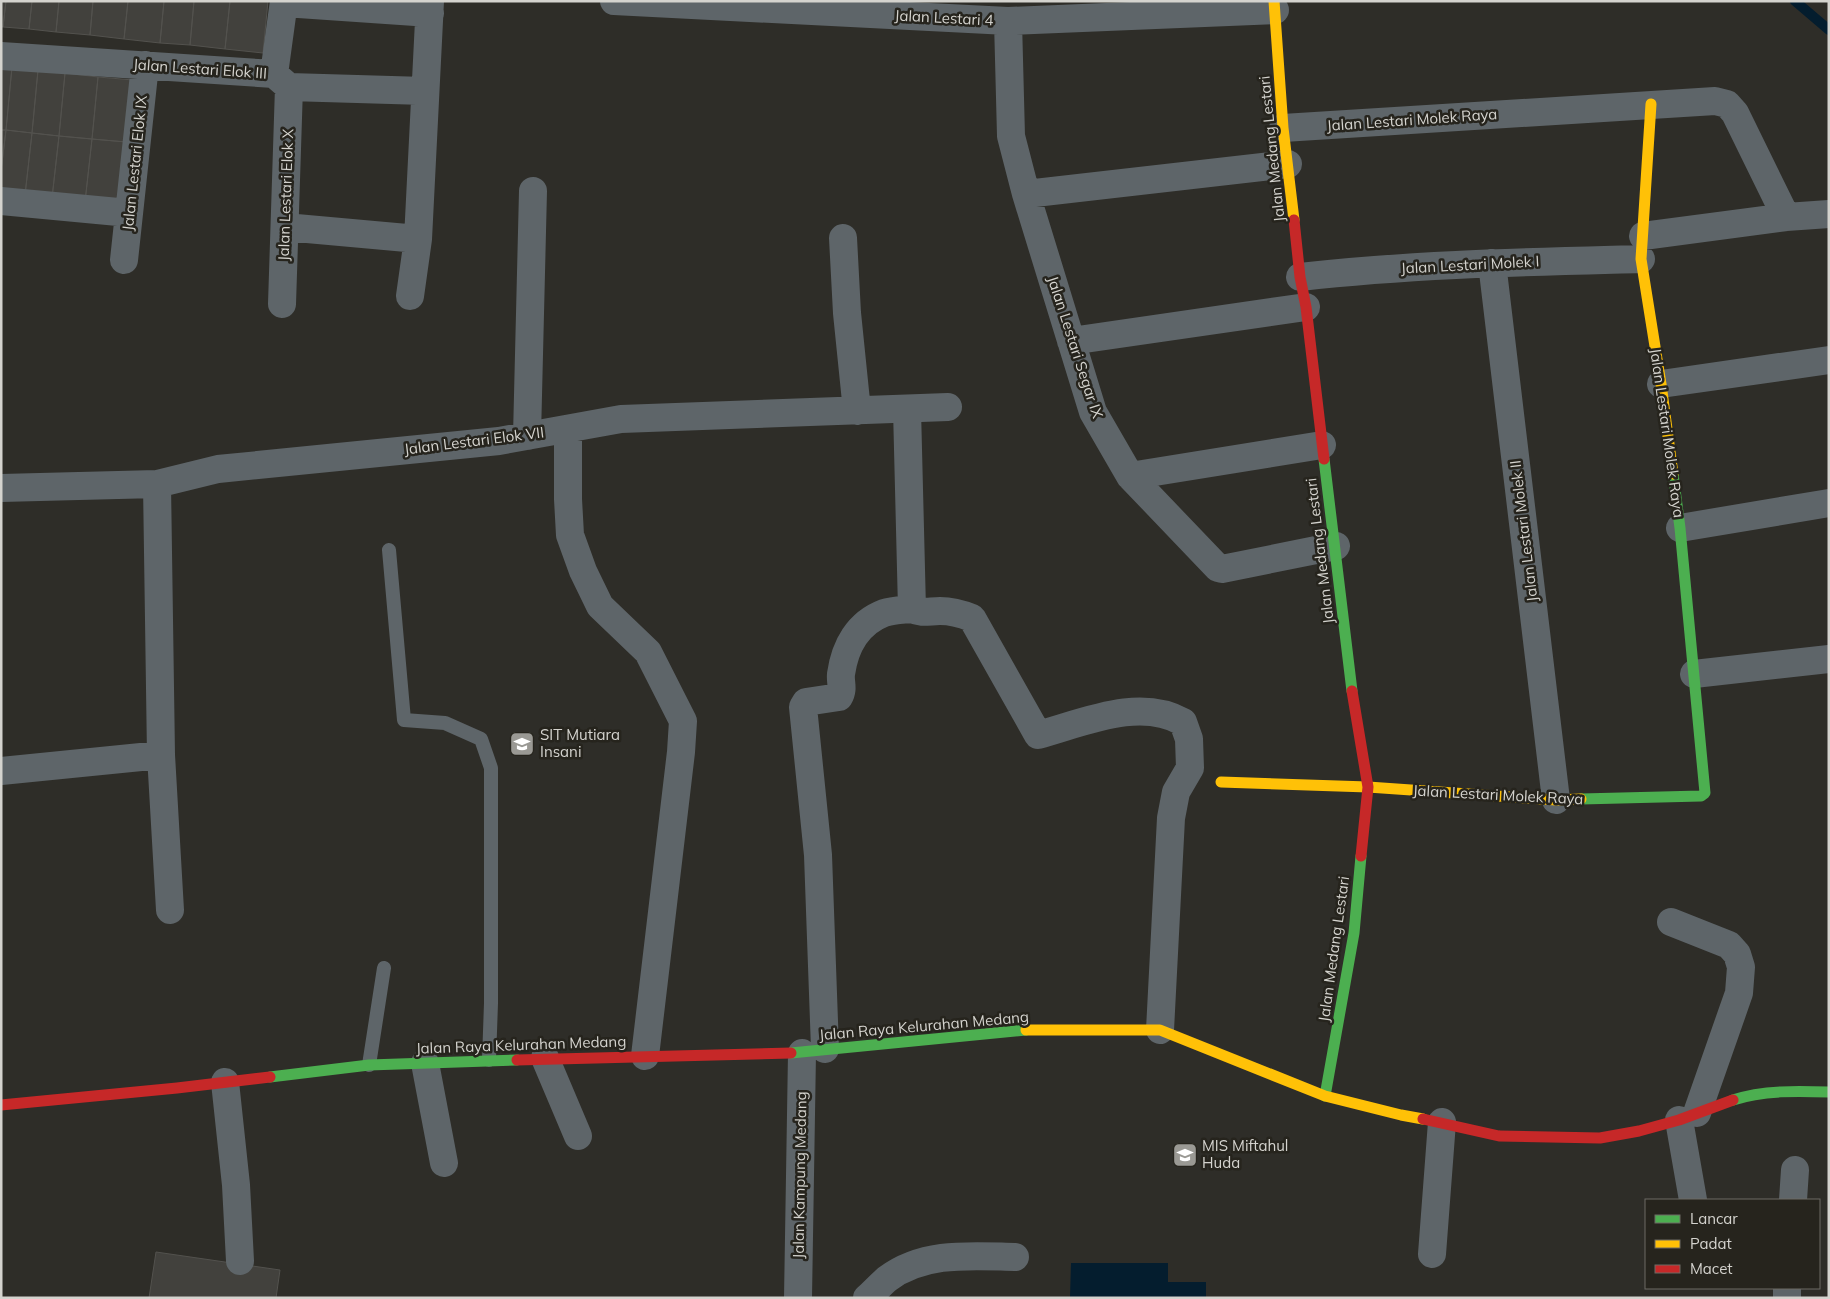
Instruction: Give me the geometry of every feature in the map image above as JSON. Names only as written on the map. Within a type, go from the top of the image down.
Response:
[{"type":"street","name":"Jalan Lestari 4","points":[[614,1],[735,4],[1008,21],[1081,9],[1275,6]]},
{"type":"street","points":[[284,2],[430,7],[418,239],[410,296]]},
{"type":"street","name":"Jalan Lestari Elok X","points":[[282,304],[286,227],[281,80],[284,2]]},
{"type":"street","name":"Jalan Medang Lestari","points":[[1275,6],[1283,128],[1300,277],[1306,307],[1336,546],[1351,684],[1368,787],[1354,933],[1325,1096]]},
{"type":"street","name":"Jalan Lestari Segar IX","points":[[1008,21],[1011,136],[1026,194],[1093,412],[1130,476],[1218,568],[1222,569],[1336,546]]},
{"type":"street","name":"Jalan Lestari Elok III","points":[[1,56],[145,65],[281,80],[425,91]]},
{"type":"street","name":"Jalan Lestari Elok IX","points":[[124,260],[145,65]]},
{"type":"street","points":[[1650,104],[1715,101],[1727,104],[1735,113],[1786,217]]},
{"type":"street","name":"Jalan Lestari Molek Raya","points":[[1221,782],[1368,787],[1556,800],[1703,795],[1705,791],[1680,528],[1642,247],[1650,104],[1283,128]]},
{"type":"street","points":[[1026,194],[1288,164]]},
{"type":"street","points":[[527,436],[533,191]]},
{"type":"street","points":[[1,201],[129,214]]},
{"type":"street","name":"Jalan Lestari Molek I","points":[[1300,277],[1492,262],[1642,247],[1786,217],[1829,214]]},
{"type":"street","points":[[286,227],[418,239]]},
{"type":"street","points":[[843,238],[847,313],[857,411]]},
{"type":"street","name":"Jalan Lestari Molek II","points":[[1492,262],[1556,800]]},
{"type":"street","points":[[1071,341],[1306,307]]},
{"type":"street","points":[[1661,384],[1829,360]]},
{"type":"street","name":"Jalan Lestari Elok VII","points":[[1,488],[157,484],[218,469],[490,442],[621,419],[948,407]]},
{"type":"street","points":[[907,409],[912,609],[920,613],[942,611],[963,614],[972,618],[1038,736],[1112,715],[1151,711],[1173,716],[1184,722],[1188,739],[1190,768],[1176,792],[1171,818],[1160,1030]]},
{"type":"street","points":[[568,429],[570,535],[583,571],[600,606],[648,652],[682,721],[681,752],[645,1056]]},
{"type":"street","points":[[1130,476],[1322,445]]},
{"type":"street","points":[[157,484],[161,755],[170,910]]},
{"type":"street","points":[[1680,528],[1829,503]]},
{"type":"street","name":"Jalan Kampung Medang","points":[[798,1298],[813,1051],[818,855],[803,707],[806,702],[839,697],[842,692],[841,675],[850,641],[867,623],[885,613],[912,609]]},
{"type":"street","points":[[1694,674],[1829,659]]},
{"type":"street","points":[[1,771],[161,755]]},
{"type":"street","points":[[1671,922],[1730,945],[1737,954],[1741,967],[1739,993],[1688,1116],[1693,1199]]},
{"type":"street","name":"Jalan Raya Kelurahan Medang","points":[[1,1105],[177,1088],[369,1065],[813,1051],[1021,1030],[1160,1030],[1325,1096],[1499,1136],[1600,1138],[1639,1131],[1748,1095],[1797,1091],[1829,1092]]},
{"type":"street","points":[[546,1058],[578,1136]]},
{"type":"street","points":[[425,1063],[444,1163]]},
{"type":"street","points":[[224,1082],[236,1185],[240,1261]]},
{"type":"street","points":[[1432,1254],[1442,1122]]},
{"type":"street","points":[[1793,1199],[1796,1170]]},
{"type":"street","points":[[867,1298],[888,1278],[916,1263],[953,1255],[1015,1257]]},
{"type":"lane","points":[[389,550],[404,720],[444,723],[481,739],[491,768],[491,1003],[489,1060]]},
{"type":"lane","points":[[369,1065],[384,968]]},
{"type":"water","points":[[1071,1263],[1168,1263],[1168,1282],[1206,1282],[1206,1298],[1070,1298]]},
{"type":"building","points":[[1,1],[6,1],[3,27],[1,27]]},
{"type":"building","points":[[6,1],[32,1],[29,29],[3,27]]},
{"type":"building","points":[[32,1],[59,1],[56,32],[29,29]]},
{"type":"building","points":[[59,1],[93,1],[90,35],[56,32]]},
{"type":"building","points":[[93,1],[128,1],[124,39],[90,35]]},
{"type":"building","points":[[128,1],[164,1],[160,43],[124,39]]},
{"type":"building","points":[[164,1],[194,1],[190,45],[160,43]]},
{"type":"building","points":[[194,1],[230,1],[225,49],[190,45]]},
{"type":"building","points":[[230,1],[268,1],[263,53],[225,49]]},
{"type":"building","points":[[1,66],[12,67],[6,130],[1,130]]},
{"type":"building","points":[[12,67],[38,70],[32,133],[6,130]]},
{"type":"building","points":[[38,70],[65,73],[59,136],[32,133]]},
{"type":"building","points":[[65,73],[98,77],[92,139],[59,136]]},
{"type":"building","points":[[98,77],[133,80],[126,142],[92,139]]},
{"type":"building","points":[[1,130],[6,130],[1,171]]},
{"type":"building","points":[[6,130],[32,133],[25,195],[1,193],[1,171]]},
{"type":"building","points":[[32,133],[59,136],[52,198],[25,195]]},
{"type":"building","points":[[59,136],[92,139],[85,202],[52,198]]},
{"type":"building","points":[[92,139],[126,142],[120,205],[85,202]]},
{"type":"building","points":[[156,1252],[280,1270],[276,1298],[149,1298]]},
{"type":"waterway","points":[[1795,1],[1829,30]]},
{"type":"traffic: fast","points":[[1324,459],[1352,691]]},
{"type":"traffic: fast","points":[[1581,799],[1701,796],[1705,793],[1680,528],[1673,474]]},
{"type":"traffic: fast","points":[[1325,1096],[1354,933],[1361,856]]},
{"type":"traffic: fast","points":[[791,1053],[1026,1030]]},
{"type":"traffic: fast","points":[[270,1077],[369,1065],[517,1060]]},
{"type":"traffic: fast","points":[[1733,1100],[1756,1094],[1793,1091],[1829,1092]]},
{"type":"traffic: slow","points":[[1274,1],[1283,128],[1294,220]]},
{"type":"traffic: slow","points":[[1651,104],[1641,259],[1673,474]]},
{"type":"traffic: slow","points":[[1221,782],[1368,787],[1556,800],[1581,799]]},
{"type":"traffic: slow","points":[[1026,1030],[1160,1030],[1325,1096],[1423,1119]]},
{"type":"traffic: jam","points":[[1294,220],[1324,459]]},
{"type":"traffic: jam","points":[[1352,691],[1368,787],[1361,856]]},
{"type":"traffic: jam","points":[[517,1060],[791,1053]]},
{"type":"traffic: jam","points":[[1,1105],[270,1077]]},
{"type":"traffic: jam","points":[[1423,1119],[1499,1136],[1600,1138],[1639,1131],[1679,1120],[1733,1100]]},
{"type":"place","name":"SIT Mutiara Insani","points":[[522,744]]},
{"type":"place","name":"MIS Miftahul Huda","points":[[1185,1155]]}]
